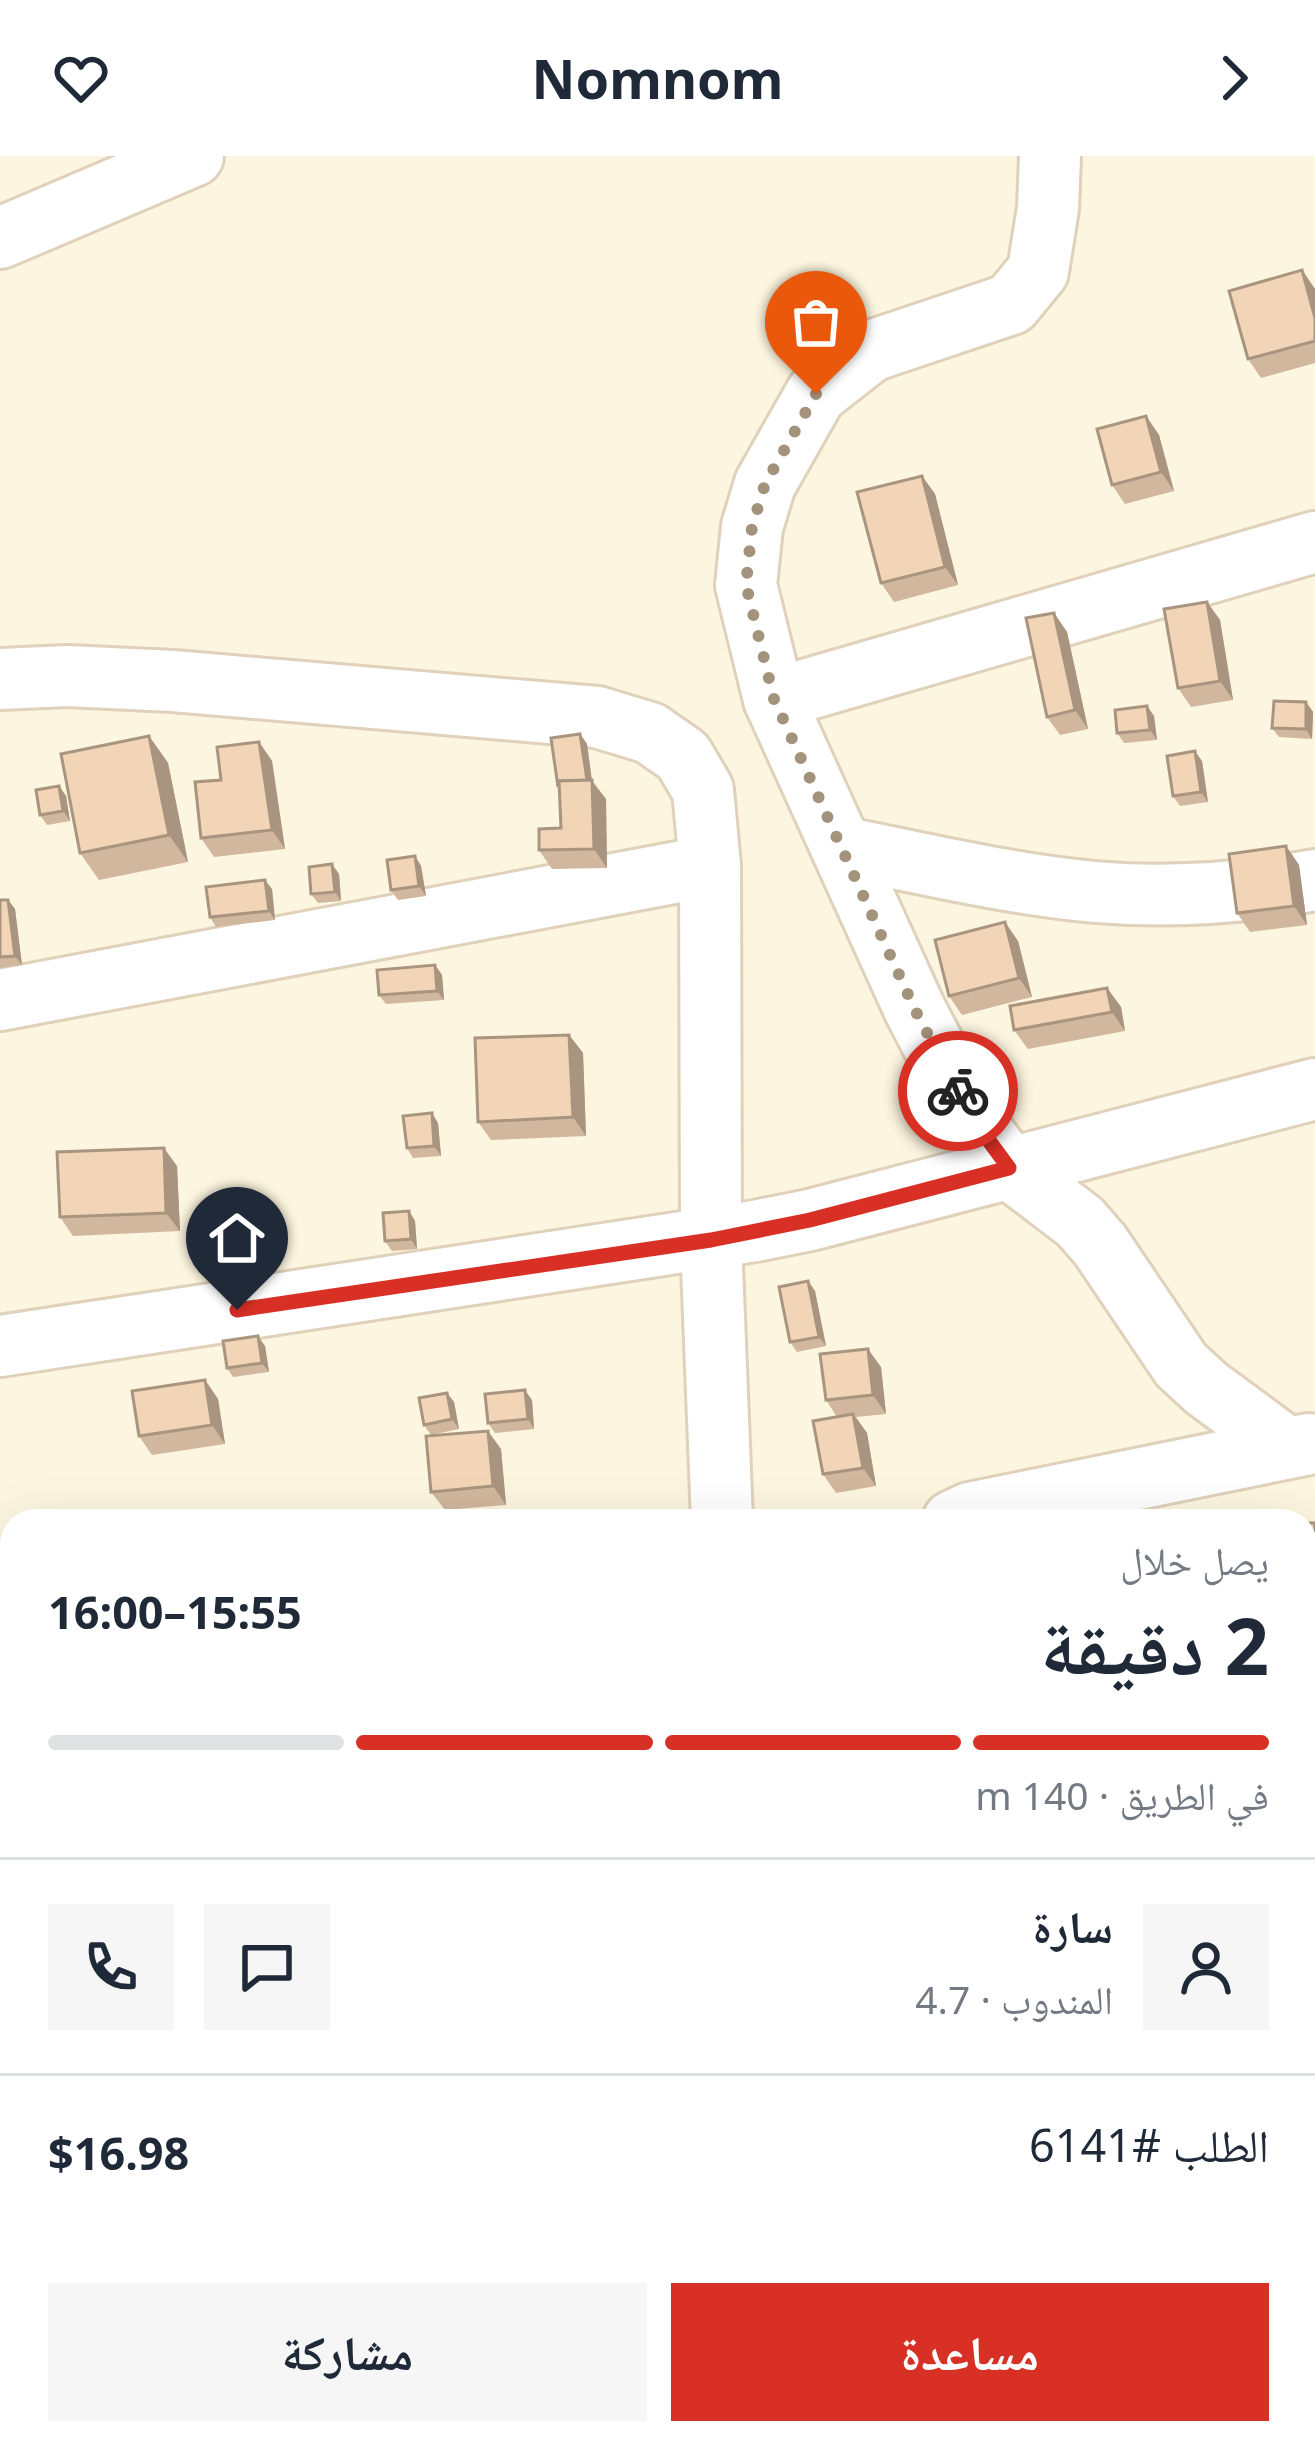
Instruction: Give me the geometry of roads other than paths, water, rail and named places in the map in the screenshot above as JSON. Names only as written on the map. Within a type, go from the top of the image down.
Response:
[{"type":"street","points":[[0,238],[193,156]]},
{"type":"street","points":[[1050,156],[1038,271],[1011,304],[871,351],[816,394],[765,484],[752,527],[746,585],[774,699],[915,1010],[970,1115],[1009,1168],[1080,1222],[1181,1365],[1206,1388],[1301,1446]]},
{"type":"street","points":[[774,699],[1315,542]]},
{"type":"street","points":[[0,679],[68,676],[173,681],[597,717],[650,733],[683,756],[704,790],[710,866],[711,1240],[722,1509]]},
{"type":"street","points":[[841,848],[1036,885],[1100,892],[1196,893],[1315,880]]},
{"type":"street","points":[[0,1000],[710,866]]},
{"type":"street","points":[[0,1346],[711,1240],[810,1220],[1315,1089]]},
{"type":"street","points":[[1023,1509],[1103,1503],[1301,1446]]}]
